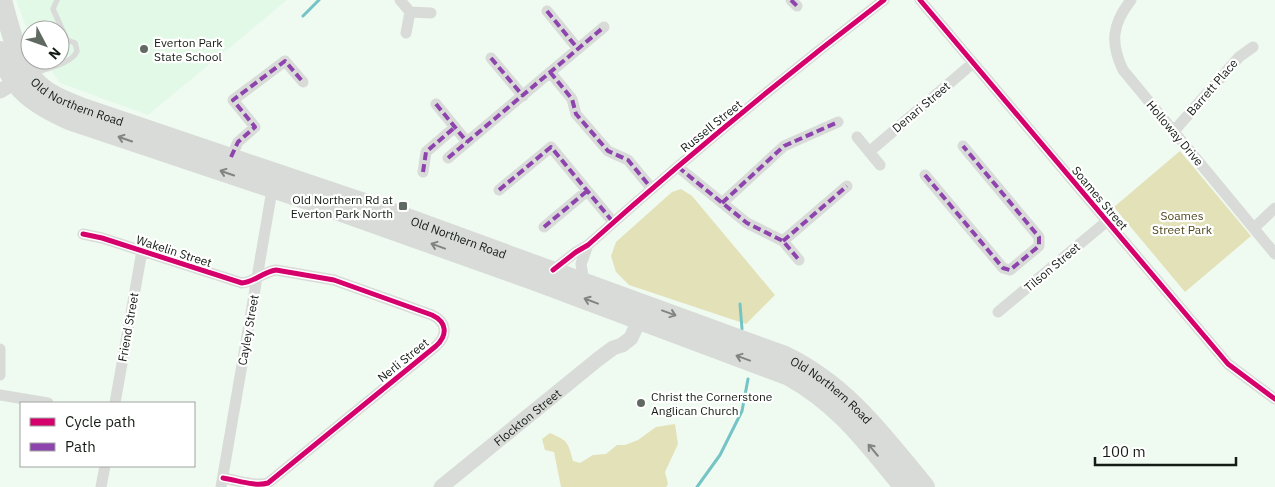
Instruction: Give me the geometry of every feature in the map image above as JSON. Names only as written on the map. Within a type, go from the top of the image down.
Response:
[{"type":"highway","name":"Old Northern Road","points":[[2,0],[18,49],[22,77],[32,100],[69,120],[275,181],[553,270],[584,282],[627,309],[772,369],[804,385],[827,400],[846,418],[904,487]]},
{"type":"highway","name":"Old Northern Road","points":[[0,51],[7,72],[22,77],[65,101],[231,157],[275,181]]},
{"type":"highway","name":"Old Northern Road","points":[[306,191],[561,290],[772,350],[800,363],[839,390],[861,411],[925,487]]},
{"type":"street","points":[[400,0],[410,12],[431,13]]},
{"type":"street","name":"Russell Street","points":[[553,270],[588,245],[678,167],[838,35],[884,0]]},
{"type":"street","name":"Soames Street","points":[[920,0],[1228,364],[1275,399]]},
{"type":"street","name":"Holloway Drive","points":[[1131,0],[1117,22],[1114,34],[1116,57],[1123,70],[1275,254]]},
{"type":"street","points":[[547,11],[578,49]]},
{"type":"street","points":[[406,33],[410,12]]},
{"type":"street","points":[[448,158],[604,27]]},
{"type":"street","name":"Barrett Place","points":[[1174,131],[1239,57],[1253,47]]},
{"type":"street","points":[[491,58],[522,96]]},
{"type":"street","points":[[231,157],[238,142],[255,127],[233,100],[285,60],[303,82]]},
{"type":"street","name":"Denari Street","points":[[869,152],[973,63]]},
{"type":"street","points":[[550,72],[572,98],[576,114],[608,151],[628,160],[652,189]]},
{"type":"street","points":[[436,104],[467,142]]},
{"type":"street","points":[[722,203],[784,146],[838,122]]},
{"type":"street","points":[[423,172],[426,152],[455,127]]},
{"type":"street","points":[[857,137],[880,165]]},
{"type":"street","points":[[925,175],[1003,268],[1010,270],[1039,246],[1039,237],[963,146]]},
{"type":"street","points":[[499,190],[551,147],[613,222]]},
{"type":"street","points":[[678,167],[747,223],[783,241],[799,260]]},
{"type":"street","name":"Cayley Street","points":[[222,482],[275,181]]},
{"type":"street","points":[[783,241],[847,186]]},
{"type":"street","points":[[544,228],[587,191]]},
{"type":"street","points":[[1254,228],[1275,208]]},
{"type":"street","name":"Tilson Street","points":[[998,312],[1106,222]]},
{"type":"street","name":"Wakelin Street","points":[[83,234],[102,238],[242,283],[257,278]]},
{"type":"street","points":[[584,282],[581,264],[588,245]]},
{"type":"street","name":"Friend Street","points":[[115,402],[142,251]]},
{"type":"street","name":"Nerli Street","points":[[222,482],[261,485],[268,482],[436,346],[444,338],[445,333],[443,324],[436,317],[334,280],[276,270],[257,278]]},
{"type":"street","name":"Flockton Street","points":[[441,487],[613,348],[622,345],[631,338],[636,327],[627,309]]},
{"type":"street","points":[[0,349],[0,376]]},
{"type":"street","points":[[0,395],[42,402]]},
{"type":"street","points":[[101,487],[105,467]]},
{"type":"lane","points":[[56,0],[53,9],[58,20]]},
{"type":"lane","points":[[70,41],[76,46],[77,51],[74,57],[70,59]]},
{"type":"lane","points":[[22,77],[44,70]]},
{"type":"shaded area","name":"Everton Park State School","points":[[16,0],[287,0],[148,115],[60,83],[51,70],[70,70],[70,20],[24,20]]},
{"type":"green space","name":"Soames Street Park","points":[[1180,151],[1251,236],[1185,292],[1114,207]]},
{"type":"green space","points":[[681,189],[692,196],[775,295],[746,324],[629,285],[616,272],[611,256],[616,242],[672,192]]},
{"type":"green space","points":[[675,424],[678,444],[665,472],[668,484],[666,487],[561,487],[554,452],[545,450],[542,439],[550,433],[560,438],[568,446],[573,461],[580,463],[593,455],[606,454],[617,445],[625,445],[638,440],[656,427]]},
{"type":"waterway","points":[[303,16],[319,0]]},
{"type":"waterway","points":[[740,304],[742,329]]},
{"type":"waterway","points":[[697,487],[720,455],[742,411],[748,379]]},
{"type":"marked path","points":[[791,0],[797,6]]},
{"type":"marked path","points":[[547,11],[578,49]]},
{"type":"marked path","points":[[448,158],[604,27]]},
{"type":"marked path","points":[[491,58],[523,96]]},
{"type":"marked path","points":[[231,157],[238,142],[255,127],[233,100],[285,61],[303,82]]},
{"type":"marked path","points":[[550,72],[572,99],[576,114],[608,151],[628,160],[652,189]]},
{"type":"marked path","points":[[436,104],[467,142]]},
{"type":"marked path","points":[[722,203],[784,146],[838,122]]},
{"type":"marked path","points":[[423,172],[426,152],[455,127]]},
{"type":"marked path","points":[[925,175],[1003,268],[1010,270],[1039,246],[1039,237],[963,146]]},
{"type":"marked path","points":[[499,190],[551,147],[613,222]]},
{"type":"marked path","points":[[678,167],[747,223],[783,241],[799,260]]},
{"type":"marked path","points":[[783,241],[847,186]]},
{"type":"marked path","points":[[544,227],[587,191]]},
{"type":"cycle path","points":[[553,270],[588,245],[733,120],[884,0]]},
{"type":"cycle path","points":[[920,0],[1228,364],[1275,399]]},
{"type":"cycle path","points":[[83,234],[102,238],[242,283],[276,270],[334,280],[432,315],[441,321],[444,333],[443,338],[436,346],[268,483],[252,484],[223,478]]},
{"type":"place","name":"Everton Park State School","points":[[144,49]]},
{"type":"place","name":"Old Northern Rd at Everton Park North","points":[[403,206]]},
{"type":"place","name":"Christ the Cornerstone Anglican Church","points":[[641,403]]}]
